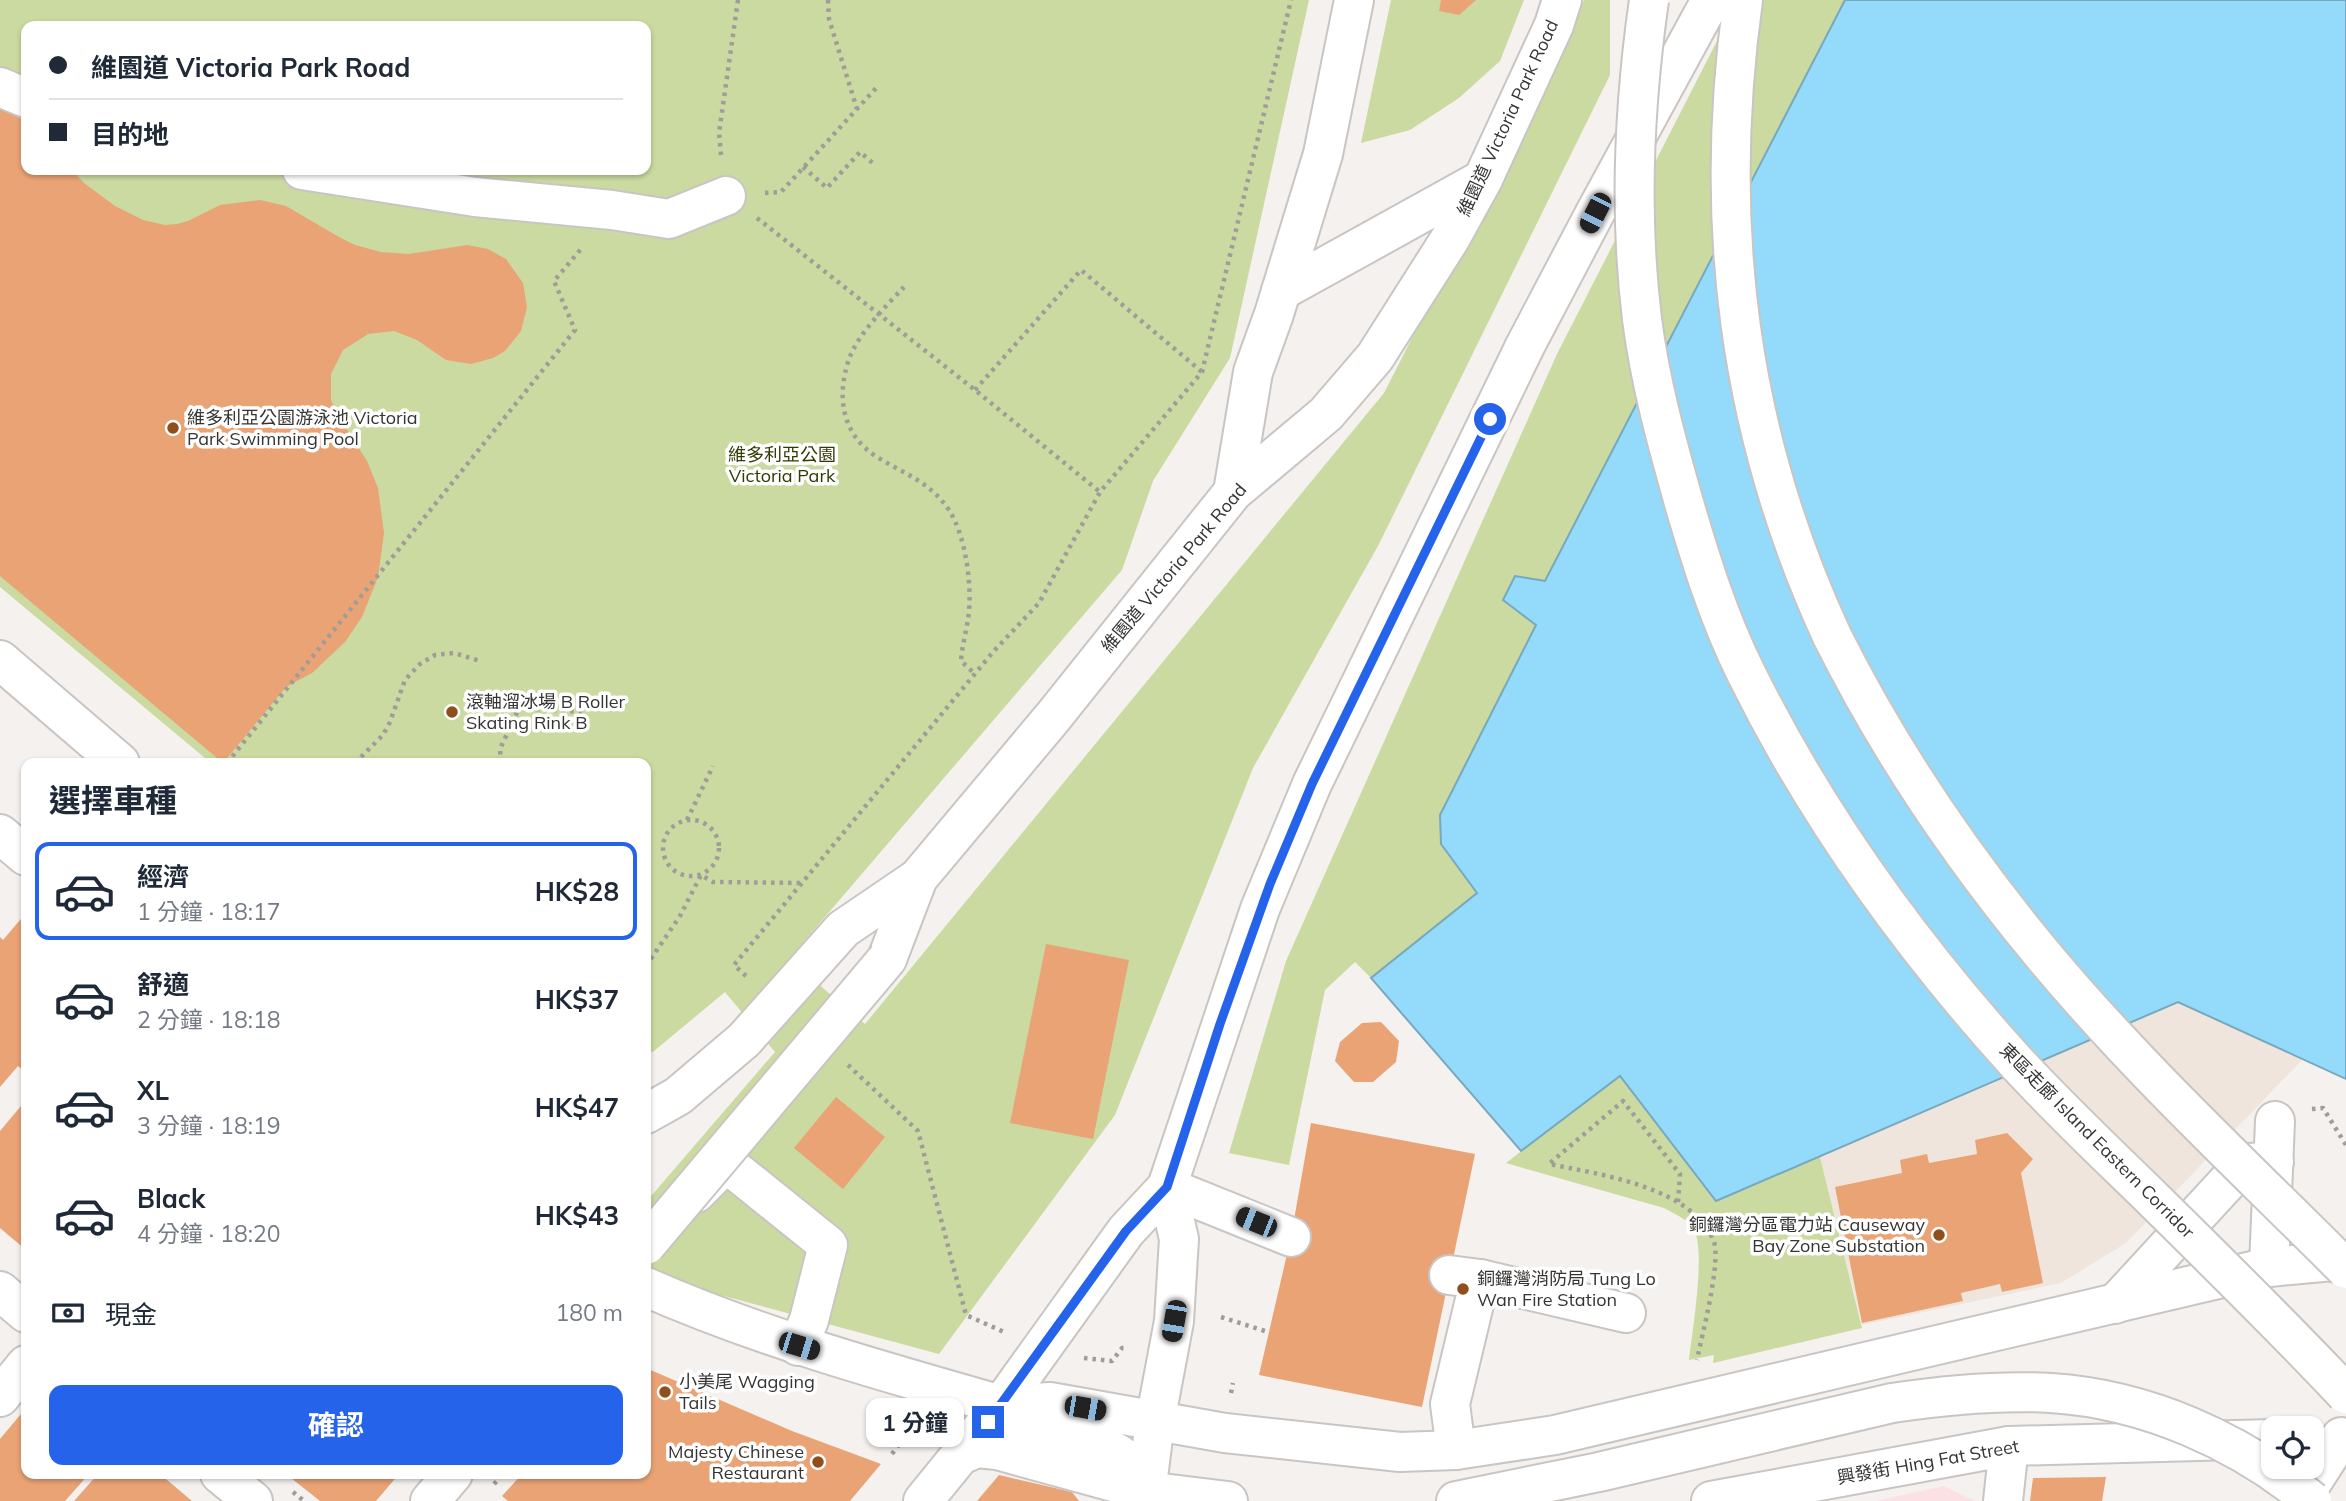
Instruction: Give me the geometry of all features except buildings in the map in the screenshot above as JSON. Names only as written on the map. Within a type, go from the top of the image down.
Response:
[{"type":"main road","points":[[1233,492],[1253,372],[1323,153],[1354,0]]},
{"type":"main road","name":"維園道 Victoria Park Road","points":[[918,878],[1053,717],[1233,492],[1326,415],[1375,357],[1450,239],[1483,179],[1554,25],[1562,0]]},
{"type":"main road","name":"東區走廊 Island Eastern Corridor","points":[[1649,0],[1634,145],[1636,237],[1642,319],[1658,407],[1703,568],[1744,669],[1784,747],[1867,877],[1983,1024],[2051,1100],[2223,1267],[2346,1394]]},
{"type":"main road","points":[[923,1501],[1001,1405],[1026,1344],[1167,1187],[1260,909],[1312,784],[1525,346],[1712,0]]},
{"type":"main road","points":[[1743,0],[1734,59],[1730,218],[1734,281],[1745,361],[1764,445],[1785,518],[1806,579],[1832,636],[1863,698],[1898,756],[1990,889],[2038,949],[2136,1059],[2346,1269]]},
{"type":"main road","points":[[0,87],[21,96]]},
{"type":"main road","points":[[334,175],[475,197],[612,210],[668,219],[726,196]]},
{"type":"main road","points":[[1281,291],[1483,179]]},
{"type":"main road","points":[[0,660],[114,758]]},
{"type":"main road","points":[[0,834],[21,852]]},
{"type":"main road","points":[[651,1239],[887,958],[918,878]]},
{"type":"main road","points":[[651,1111],[678,1097],[744,1040],[844,929],[918,878]]},
{"type":"main road","points":[[2115,1304],[2248,1156],[2275,1121]]},
{"type":"main road","points":[[2248,1156],[2269,1267]]},
{"type":"main road","points":[[651,1240],[726,1163],[828,1245],[809,1320],[799,1346]]},
{"type":"main road","points":[[1167,1187],[1291,1237]]},
{"type":"main road","points":[[1145,1496],[1155,1422],[1174,1321],[1179,1240],[1167,1187]]},
{"type":"main road","points":[[651,1289],[720,1318],[799,1346],[1001,1405],[1050,1402],[1155,1422],[1282,1441],[1401,1452],[1456,1450],[1555,1435],[2269,1267],[2346,1260]]},
{"type":"main road","points":[[1456,1450],[1450,1404],[1465,1277],[1626,1313]]},
{"type":"main road","points":[[0,1292],[21,1309]]},
{"type":"main road","points":[[0,1397],[21,1371]]},
{"type":"main road","points":[[1456,1501],[1599,1472],[1892,1403],[1979,1393],[2052,1393],[2103,1400],[2178,1422],[2220,1440],[2293,1485],[2312,1501]]},
{"type":"main road","points":[[1001,1405],[1006,1417],[1019,1425],[1100,1445],[1120,1455],[1140,1474],[1145,1496]]},
{"type":"main road","points":[[2300,1501],[2333,1437]]},
{"type":"main road","name":"興發街 Hing Fat Street","points":[[1711,1501],[2009,1446],[2261,1439]]},
{"type":"main road","points":[[2003,1501],[2009,1446]]},
{"type":"main road","points":[[963,1454],[977,1448],[997,1450],[1145,1496],[1228,1501]]},
{"type":"main road","points":[[226,1479],[253,1501]]},
{"type":"main road","points":[[430,1501],[449,1479]]},
{"type":"path","points":[[738,0],[719,133],[726,196],[879,314],[1100,492]]},
{"type":"path","points":[[828,0],[830,19],[856,109]]},
{"type":"path","points":[[734,965],[975,674],[1039,603],[1100,492],[1202,372],[1291,0]]},
{"type":"path","points":[[726,196],[781,192],[878,86]]},
{"type":"path","points":[[803,167],[827,188],[860,152],[875,165]]},
{"type":"path","points":[[231,758],[575,330],[554,281],[612,210]]},
{"type":"path","points":[[975,390],[1081,270],[1202,372]]},
{"type":"path","points":[[904,287],[879,314],[850,357],[845,380],[844,414],[851,433],[862,446],[878,458],[919,479],[951,512],[971,593],[961,661],[975,674]]},
{"type":"path","points":[[360,758],[383,736],[405,680],[420,664],[435,655],[454,653],[480,661]]},
{"type":"path","points":[[501,758],[500,748],[519,708],[583,712]]},
{"type":"path","points":[[687,820],[713,765]]},
{"type":"path","points":[[651,959],[680,916],[701,875],[715,862],[719,845],[716,836],[704,823],[687,820],[671,828],[665,836],[663,855],[673,870],[682,875],[701,875],[713,882],[803,883]]},
{"type":"path","points":[[839,1057],[918,1131],[966,1315],[1026,1344],[1112,1361],[1122,1348],[1169,1347]]},
{"type":"path","points":[[1678,1202],[1680,1174],[1623,1101],[1549,1164],[1626,1180],[1678,1202],[1702,1222],[1714,1243],[1715,1262],[1697,1362]]},
{"type":"path","points":[[1221,1317],[1268,1332]]},
{"type":"shaded area","name":"銅鑼灣分區電力站 Causeway Bay Zone Substation","points":[[2178,1002],[2303,1059],[2126,1243],[2061,1283],[1862,1325],[1820,1157]]},
{"type":"shaded area","points":[[1944,1486],[1975,1501],[1876,1501]]},
{"type":"green space","name":"維多利亞公園 Victoria Park","points":[[0,0],[1309,0],[1230,358],[1153,481],[1122,570],[789,959],[865,1024],[1384,393],[1584,0],[1610,0],[1610,75],[1378,546],[1253,768],[1115,1115],[939,1354],[651,1276],[651,1196],[775,1052],[725,992],[651,1052],[651,758],[205,758],[0,587]]},
{"type":"green space","points":[[1391,0],[1524,0],[1500,61],[1459,98],[1410,130],[1361,143]]},
{"type":"green space","points":[[1738,0],[1845,0],[1545,581],[1515,576],[1503,600],[1537,624],[1440,815],[1441,844],[1478,893],[1371,978],[1355,962],[1325,990],[1289,1165],[1229,1153],[1286,961],[1557,354]]},
{"type":"green space","points":[[1620,1075],[1716,1201],[1820,1157],[1862,1328],[1713,1363],[1714,1355],[1689,1360],[1699,1255],[1694,1230],[1688,1223],[1664,1208],[1506,1163]]},
{"type":"water","points":[[1845,0],[2346,0],[2346,1079],[2178,1002],[1716,1201],[1620,1076],[1521,1151],[1371,978],[1477,893],[1441,844],[1440,815],[1536,625],[1503,600],[1515,576],[1545,581]]},
{"type":"place","name":"維多利亞公園游泳池 Victoria Park Swimming Pool","points":[[173,428]]},
{"type":"place","name":"滾軸溜冰場 B Roller Skating Rink B","points":[[452,712]]},
{"type":"place","name":"銅鑼灣分區電力站 Causeway Bay Zone Substation","points":[[1939,1235]]},
{"type":"place","name":"銅鑼灣消防局 Tung Lo Wan Fire Station","points":[[1463,1289]]},
{"type":"place","name":"小美尾 Wagging Tails","points":[[665,1392]]},
{"type":"place","name":"Majesty Chinese Restaurant","points":[[818,1462]]},
{"type":"route","points":[[988,1422],[1126,1231],[1167,1187],[1260,909],[1312,784],[1490,419]]}]
